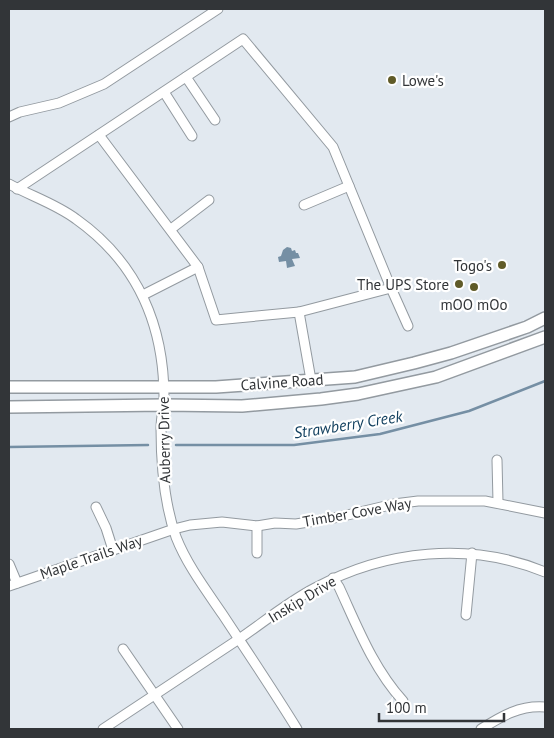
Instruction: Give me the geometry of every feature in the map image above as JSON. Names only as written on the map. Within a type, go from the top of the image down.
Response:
[{"type":"main road","name":"Calvine Road","points":[[9,387],[216,387],[354,377],[451,353],[527,327],[545,318]]},
{"type":"main road","name":"Calvine Road","points":[[9,407],[164,404],[242,406],[358,394],[436,377],[545,337]]},
{"type":"street","points":[[9,117],[20,112],[59,103],[104,84],[218,9]]},
{"type":"street","points":[[13,186],[99,135],[243,39],[333,147],[408,326]]},
{"type":"street","points":[[186,77],[215,120]]},
{"type":"street","points":[[164,92],[192,136]]},
{"type":"street","points":[[99,135],[198,267],[216,320],[299,312],[391,288]]},
{"type":"street","name":"Auberry Drive","points":[[13,186],[75,218],[104,242],[126,267],[143,295],[154,323],[160,352],[164,386],[161,427],[163,466],[165,490],[174,529],[193,570],[297,729]]},
{"type":"street","points":[[304,205],[349,186]]},
{"type":"street","points":[[170,229],[208,200]]},
{"type":"street","points":[[143,295],[198,267]]},
{"type":"street","points":[[299,312],[311,380]]},
{"type":"street","points":[[497,460],[498,502]]},
{"type":"street","name":"Timber Cove Way","points":[[174,529],[190,525],[222,522],[257,526],[320,521],[394,504],[418,501],[498,502],[545,512]]},
{"type":"street","points":[[96,507],[106,528],[113,550]]},
{"type":"street","points":[[257,526],[258,553]]},
{"type":"street","name":"Maple Trails Way","points":[[13,584],[174,529]]},
{"type":"street","points":[[466,615],[472,553]]},
{"type":"street","name":"Inskip Drive","points":[[103,729],[312,589],[361,567],[407,555],[472,553],[521,563],[545,572]]},
{"type":"street","points":[[9,564],[13,584]]},
{"type":"street","points":[[333,578],[373,659],[390,687],[403,701]]},
{"type":"street","points":[[123,649],[178,729]]},
{"type":"street","points":[[482,729],[502,715],[512,711],[530,707],[545,707]]},
{"type":"water","points":[[287,247],[291,248],[292,251],[295,250],[300,258],[292,259],[295,266],[287,268],[286,261],[279,262],[278,257],[281,256],[283,250]]},
{"type":"waterway","name":"Strawberry Creek","points":[[176,445],[294,445],[380,434],[469,411],[545,381]]},
{"type":"waterway","name":"Strawberry Creek","points":[[9,447],[148,445]]},
{"type":"place","name":"Lowe's","points":[[392,80]]},
{"type":"place","name":"Togo's","points":[[502,265]]},
{"type":"place","name":"The UPS Store","points":[[459,284]]},
{"type":"place","name":"mOO mOo","points":[[474,287]]}]
